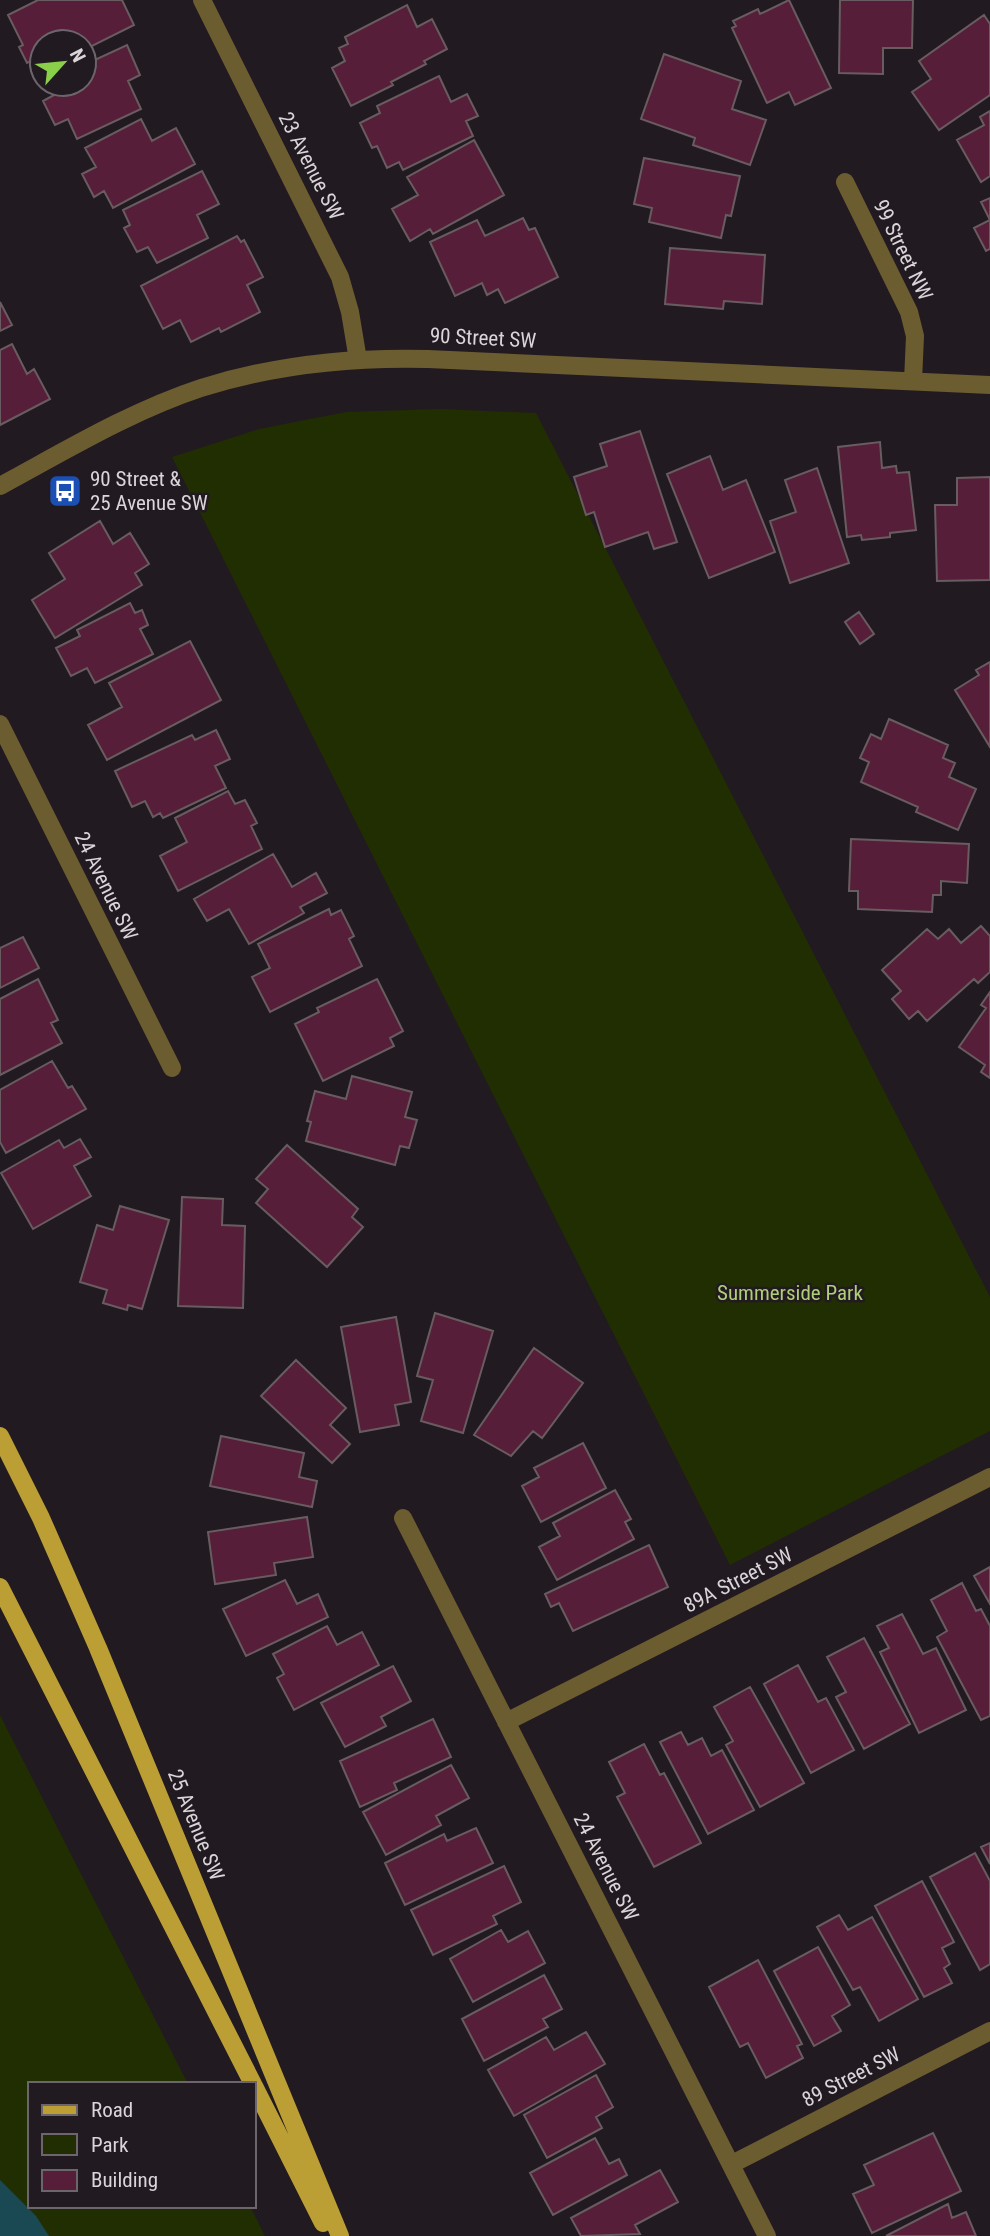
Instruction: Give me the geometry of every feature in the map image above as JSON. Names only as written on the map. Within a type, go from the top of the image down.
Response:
[{"type":"main road","name":"25 Avenue SW","points":[[0,1436],[41,1518],[98,1648],[340,2236]]},
{"type":"main road","points":[[0,1587],[251,2082]]},
{"type":"main road","points":[[256,2091],[330,2236]]},
{"type":"street","name":"23 Avenue SW","points":[[202,0],[340,277],[350,312],[358,360]]},
{"type":"street","name":"99 Street NW","points":[[845,183],[909,312],[915,336],[913,381]]},
{"type":"street","name":"90 Street SW","points":[[0,486],[120,423],[200,388],[271,372],[358,360],[428,359],[990,385]]},
{"type":"street","name":"24 Avenue SW","points":[[0,724],[172,1068]]},
{"type":"street","name":"89A Street SW","points":[[506,1722],[990,1477]]},
{"type":"street","name":"24 Avenue SW","points":[[403,1518],[768,2236]]},
{"type":"street","name":"89 Street SW","points":[[732,2164],[990,2031]]},
{"type":"green space","name":"Summerside Park","points":[[440,409],[536,413],[990,1297],[990,1431],[730,1565],[172,457],[259,429],[346,412]]},
{"type":"green space","points":[[0,1715],[187,2082],[28,2082],[28,2208],[251,2208],[265,2236],[0,2236]]},
{"type":"water","points":[[0,2180],[36,2216],[49,2236],[0,2236]]},
{"type":"building","points":[[38,0],[122,0],[134,25],[98,43],[98,28],[28,28],[27,63],[19,47],[23,45],[8,15]]},
{"type":"building","points":[[789,0],[831,88],[795,105],[789,92],[767,103],[732,28],[736,26],[733,21],[758,9],[760,14]]},
{"type":"building","points":[[840,0],[913,0],[912,48],[883,48],[883,74],[839,73]]},
{"type":"building","points":[[407,5],[417,27],[432,19],[447,49],[424,61],[426,64],[391,82],[393,85],[351,106],[332,68],[345,61],[339,48],[348,44],[345,37]]},
{"type":"building","points":[[984,15],[990,24],[990,95],[939,130],[912,92],[931,79],[919,61]]},
{"type":"building","points":[[127,45],[140,75],[128,81],[141,109],[77,139],[68,119],[55,125],[43,101],[49,98],[98,98],[98,58]]},
{"type":"building","points":[[664,54],[741,81],[732,109],[766,120],[750,165],[693,145],[695,138],[641,119]]},
{"type":"building","points":[[439,76],[451,102],[467,94],[478,116],[466,121],[473,136],[403,170],[399,162],[387,168],[377,146],[372,148],[360,123],[380,113],[377,106]]},
{"type":"building","points":[[990,111],[990,176],[981,182],[957,140],[984,125],[980,117]]},
{"type":"building","points":[[141,119],[152,141],[176,128],[195,164],[113,208],[104,191],[94,197],[82,174],[96,167],[85,148]]},
{"type":"building","points":[[474,140],[504,195],[433,234],[430,229],[410,241],[392,209],[418,195],[407,177]]},
{"type":"building","points":[[644,158],[740,176],[731,216],[726,215],[721,238],[649,222],[652,208],[634,204]]},
{"type":"building","points":[[202,171],[219,204],[197,215],[208,238],[157,263],[148,247],[137,252],[124,228],[130,225],[123,210]]},
{"type":"building","points":[[990,198],[990,220],[981,202]]},
{"type":"building","points":[[523,218],[529,230],[535,228],[558,277],[505,303],[498,289],[487,295],[482,283],[455,296],[430,242],[477,220],[485,236]]},
{"type":"building","points":[[990,220],[990,249],[986,251],[974,228]]},
{"type":"building","points":[[237,236],[241,242],[244,240],[263,277],[247,285],[260,312],[221,332],[219,328],[191,342],[180,320],[163,329],[141,286]]},
{"type":"building","points":[[670,248],[765,255],[762,304],[724,301],[723,309],[665,304]]},
{"type":"building","points":[[0,302],[12,325],[0,331]]},
{"type":"building","points":[[12,344],[27,374],[34,369],[50,399],[0,425],[0,350]]},
{"type":"building","points":[[640,431],[677,542],[654,549],[648,532],[605,547],[594,512],[586,515],[574,477],[607,466],[600,444]]},
{"type":"building","points":[[880,442],[882,468],[896,466],[897,473],[909,472],[916,530],[890,533],[890,537],[862,540],[861,535],[847,537],[838,447]]},
{"type":"building","points":[[710,456],[723,490],[746,480],[775,552],[709,578],[667,474]]},
{"type":"building","points":[[817,468],[849,563],[790,583],[770,521],[796,512],[785,480]]},
{"type":"building","points":[[990,477],[990,580],[937,581],[935,505],[957,505],[957,478]]},
{"type":"building","points":[[100,521],[113,544],[130,533],[149,564],[135,573],[142,585],[55,638],[32,600],[65,579],[49,553]]},
{"type":"building","points":[[130,603],[135,613],[142,610],[148,625],[140,629],[153,654],[95,683],[87,668],[71,676],[56,648],[80,636],[77,630]]},
{"type":"building","points":[[859,612],[874,634],[860,644],[845,622]]},
{"type":"building","points":[[190,641],[221,700],[107,760],[88,725],[122,707],[109,683]]},
{"type":"building","points":[[990,662],[990,747],[955,690],[979,675],[976,670]]},
{"type":"building","points":[[889,719],[948,745],[943,758],[955,763],[949,777],[976,789],[958,830],[916,812],[918,807],[861,782],[869,762],[860,758],[871,734],[881,739]]},
{"type":"building","points":[[216,730],[230,759],[215,766],[226,788],[163,818],[160,813],[153,817],[145,801],[132,807],[115,771],[192,735],[195,740]]},
{"type":"building","points":[[228,791],[235,804],[245,800],[257,823],[251,826],[262,849],[178,891],[160,856],[187,842],[175,818]]},
{"type":"building","points":[[851,839],[969,844],[967,883],[941,881],[941,895],[933,895],[932,912],[858,909],[858,891],[849,891]]},
{"type":"building","points":[[273,854],[292,887],[316,873],[327,893],[300,907],[304,913],[249,944],[229,909],[207,921],[194,899]]},
{"type":"building","points":[[329,909],[331,915],[341,910],[354,936],[349,939],[362,966],[270,1012],[252,977],[270,968],[258,944]]},
{"type":"building","points":[[981,926],[990,936],[990,972],[978,983],[974,979],[927,1021],[918,1011],[909,1019],[892,999],[901,991],[882,970],[927,929],[938,939],[949,929],[961,943]]},
{"type":"building","points":[[23,937],[39,968],[0,988],[0,948]]},
{"type":"building","points":[[38,979],[58,1020],[51,1023],[62,1043],[0,1075],[0,999]]},
{"type":"building","points":[[377,979],[403,1031],[390,1038],[394,1046],[323,1081],[295,1024],[319,1012],[317,1008]]},
{"type":"building","points":[[990,992],[990,1078],[981,1072],[985,1065],[959,1047],[986,1008],[981,1005]]},
{"type":"building","points":[[52,1061],[68,1088],[72,1086],[86,1109],[6,1153],[0,1142],[0,1090]]},
{"type":"building","points":[[352,1076],[412,1092],[405,1117],[417,1120],[409,1148],[400,1146],[395,1165],[306,1141],[311,1122],[307,1121],[315,1091],[346,1099]]},
{"type":"building","points":[[80,1139],[91,1157],[74,1166],[91,1196],[33,1229],[1,1173],[59,1140],[64,1148]]},
{"type":"building","points":[[287,1145],[358,1209],[352,1217],[363,1227],[327,1267],[256,1203],[268,1189],[256,1179]]},
{"type":"building","points":[[182,1197],[223,1199],[222,1225],[245,1226],[243,1308],[178,1306]]},
{"type":"building","points":[[120,1206],[169,1220],[142,1309],[128,1305],[127,1310],[103,1303],[107,1290],[80,1282],[97,1225],[113,1230]]},
{"type":"building","points":[[435,1313],[493,1331],[463,1433],[421,1421],[433,1380],[417,1376]]},
{"type":"building","points":[[396,1317],[411,1402],[395,1405],[399,1425],[360,1432],[341,1327]]},
{"type":"building","points":[[534,1348],[583,1383],[542,1438],[533,1431],[511,1456],[474,1435]]},
{"type":"building","points":[[296,1360],[346,1408],[330,1425],[350,1444],[332,1463],[261,1396]]},
{"type":"building","points":[[221,1436],[304,1453],[299,1477],[317,1481],[312,1507],[210,1486]]},
{"type":"building","points":[[583,1443],[606,1488],[541,1522],[522,1486],[539,1477],[534,1468]]},
{"type":"building","points":[[615,1490],[631,1519],[625,1522],[634,1539],[557,1580],[539,1547],[560,1536],[553,1523]]},
{"type":"building","points":[[307,1517],[313,1557],[274,1563],[276,1575],[215,1584],[208,1532]]},
{"type":"building","points":[[649,1545],[668,1587],[573,1631],[559,1603],[551,1607],[545,1594]]},
{"type":"building","points":[[990,1567],[990,1604],[974,1576]]},
{"type":"building","points":[[285,1580],[297,1604],[318,1594],[328,1617],[246,1656],[223,1609]]},
{"type":"building","points":[[962,1583],[976,1611],[981,1609],[990,1626],[990,1716],[981,1720],[937,1637],[947,1631],[931,1600]]},
{"type":"building","points":[[902,1614],[923,1654],[936,1648],[966,1710],[919,1733],[880,1652],[889,1648],[877,1626]]},
{"type":"building","points":[[327,1626],[337,1645],[362,1632],[379,1665],[294,1710],[277,1678],[284,1674],[273,1654]]},
{"type":"building","points":[[864,1638],[910,1724],[864,1749],[836,1697],[846,1692],[827,1657]]},
{"type":"building","points":[[798,1665],[818,1702],[826,1698],[854,1750],[811,1773],[764,1684]]},
{"type":"building","points":[[393,1666],[411,1701],[381,1717],[386,1726],[345,1747],[321,1703]]},
{"type":"building","points":[[750,1687],[804,1783],[760,1807],[726,1745],[733,1741],[714,1707]]},
{"type":"building","points":[[433,1719],[451,1757],[394,1783],[397,1790],[360,1807],[340,1761]]},
{"type":"building","points":[[681,1732],[688,1745],[702,1738],[711,1756],[722,1750],[754,1810],[708,1834],[660,1742]]},
{"type":"building","points":[[644,1744],[660,1775],[664,1773],[701,1843],[654,1867],[617,1797],[625,1793],[609,1762]]},
{"type":"building","points":[[451,1765],[469,1798],[436,1816],[441,1825],[386,1855],[363,1812]]},
{"type":"building","points":[[476,1828],[493,1863],[405,1905],[385,1863],[444,1834],[447,1841]]},
{"type":"building","points":[[990,1843],[990,1864],[981,1847]]},
{"type":"building","points":[[975,1853],[990,1881],[990,1964],[980,1970],[930,1877]]},
{"type":"building","points":[[504,1866],[521,1902],[493,1916],[497,1924],[433,1955],[411,1910]]},
{"type":"building","points":[[922,1881],[954,1942],[942,1948],[950,1964],[944,1968],[952,1983],[924,1997],[875,1906]]},
{"type":"building","points":[[839,1915],[848,1930],[872,1917],[918,1999],[879,2021],[860,1987],[853,1990],[817,1927]]},
{"type":"building","points":[[501,1930],[508,1942],[528,1931],[545,1963],[473,2002],[450,1959]]},
{"type":"building","points":[[818,1947],[850,2005],[832,2016],[841,2031],[814,2046],[774,1971]]},
{"type":"building","points":[[758,1960],[802,2044],[797,2046],[803,2058],[766,2078],[748,2043],[740,2047],[709,1987]]},
{"type":"building","points":[[544,1975],[562,2009],[543,2019],[548,2027],[484,2061],[462,2019]]},
{"type":"building","points":[[586,2032],[605,2064],[514,2116],[488,2070],[546,2037],[554,2050]]},
{"type":"building","points":[[596,2075],[613,2107],[596,2117],[602,2128],[547,2158],[524,2115]]},
{"type":"building","points":[[933,2133],[961,2191],[872,2233],[853,2194],[874,2185],[864,2165]]},
{"type":"building","points":[[595,2138],[609,2164],[619,2159],[627,2175],[553,2215],[530,2173]]},
{"type":"building","points":[[660,2170],[678,2202],[635,2225],[640,2234],[581,2236],[571,2218]]},
{"type":"building","points":[[948,2204],[952,2218],[966,2212],[976,2236],[886,2236]]},
{"type":"place","name":"90 Street & 25 Avenue SW","points":[[65,491]]}]
